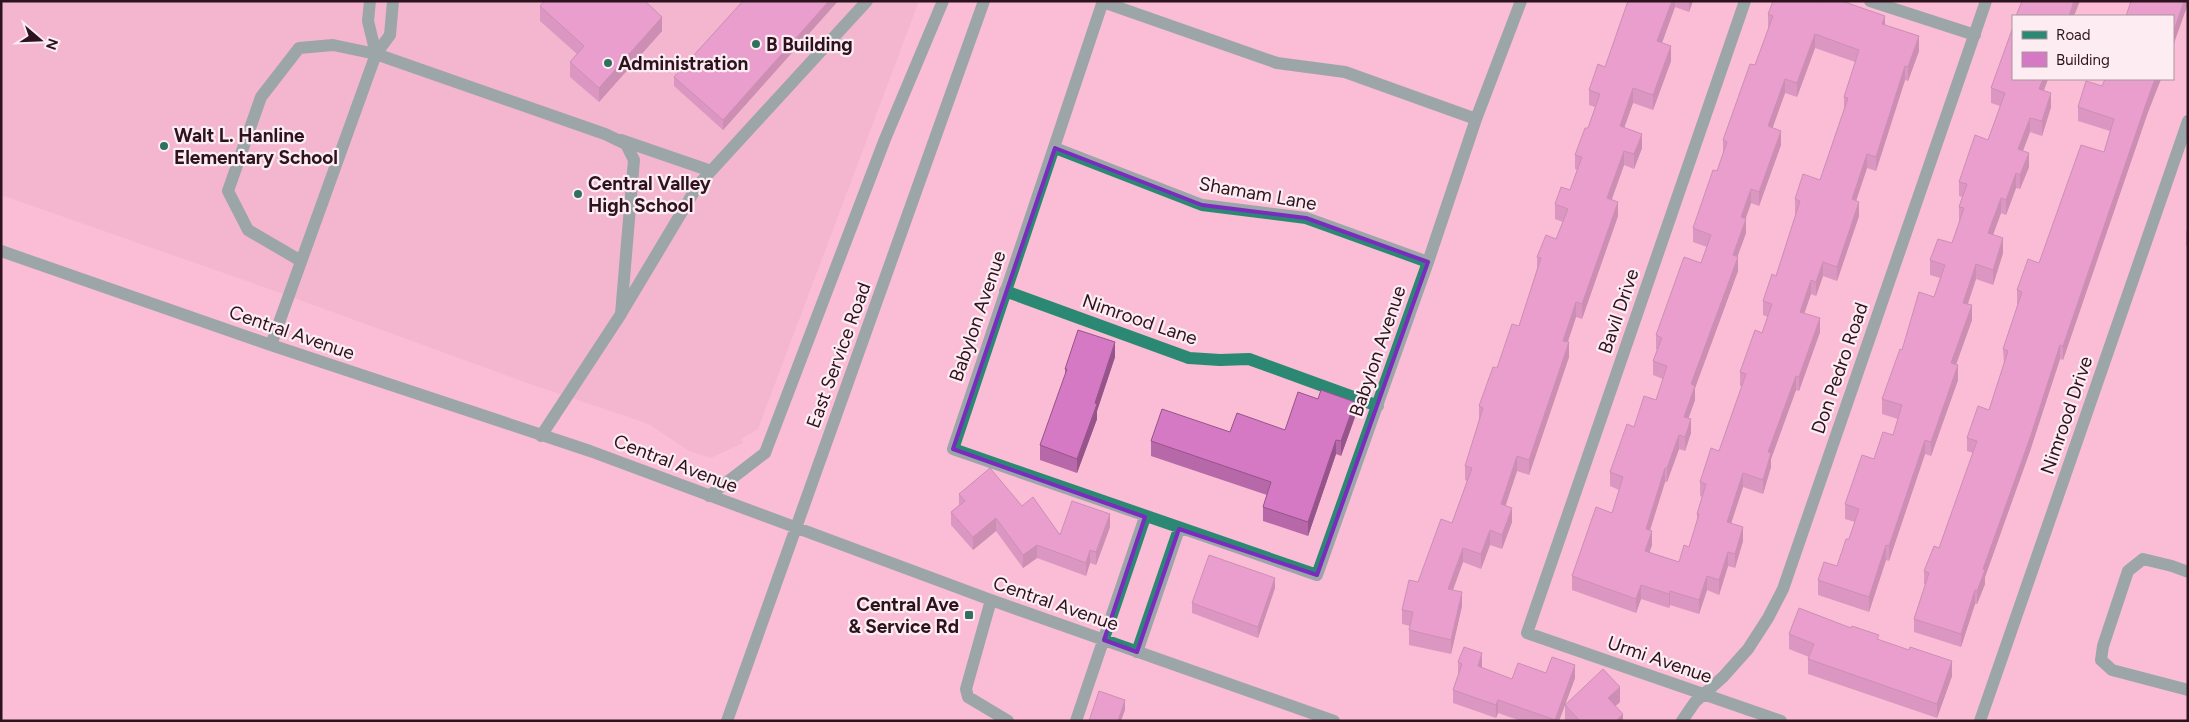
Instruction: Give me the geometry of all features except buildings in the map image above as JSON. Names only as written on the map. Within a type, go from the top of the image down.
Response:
[{"type":"street","points":[[370,1],[368,21],[376,54]]},
{"type":"street","points":[[270,345],[376,54],[390,34],[393,1]]},
{"type":"street","points":[[541,436],[621,314],[698,185],[867,1]]},
{"type":"street","points":[[709,496],[765,453],[885,139],[943,1]]},
{"type":"street","name":"East Service Road","points":[[727,721],[984,1]]},
{"type":"street","name":"Babylon Avenue","points":[[1103,2],[953,449],[1179,529],[1317,575],[1378,406],[1476,119],[1521,1]]},
{"type":"street","name":"Bavil Drive","points":[[1526,632],[1745,1]]},
{"type":"street","points":[[1870,1],[1975,35]]},
{"type":"street","name":"Don Pedro Road","points":[[1682,721],[1703,694],[1723,677],[1748,649],[1768,618],[1783,589],[1986,1]]},
{"type":"street","points":[[1103,2],[1277,63],[1346,72],[1476,119]]},
{"type":"street","points":[[301,261],[248,230],[228,191],[261,97],[299,48],[333,45],[376,54],[711,171]]},
{"type":"street","name":"Nimrood Drive","points":[[1980,721],[2188,121]]},
{"type":"street","points":[[616,138],[626,144],[634,160],[621,314]]},
{"type":"street","name":"Shamam Lane","points":[[1055,148],[1202,205],[1306,218],[1428,262]]},
{"type":"street","name":"Central Avenue","points":[[1,251],[270,345],[590,451],[991,600],[1334,721]]},
{"type":"street","name":"Nimrood Lane","points":[[1005,292],[1189,358],[1249,359],[1378,406]]},
{"type":"street","points":[[1076,721],[1146,517]]},
{"type":"street","points":[[1137,652],[1179,529]]},
{"type":"street","points":[[2188,572],[2143,559],[2128,571],[2102,646],[2101,660],[2112,670],[2188,690]]},
{"type":"street","points":[[991,600],[966,689],[968,697],[1008,721]]},
{"type":"street","name":"Urmi Avenue","points":[[1526,632],[1781,721]]},
{"type":"highlighted area","points":[[1055,148],[1202,205],[1306,218],[1428,262],[1317,575],[1179,529],[1137,652],[1104,640],[1145,517],[953,449]]},
{"type":"shaded area","name":"Central Valley High School","points":[[1,1],[919,1],[758,429],[741,439],[743,443],[711,458],[689,451],[650,425],[640,421],[527,383],[275,291],[1,195]]},
{"type":"place","name":"B Building","points":[[756,44]]},
{"type":"place","name":"Administration","points":[[608,63]]},
{"type":"place","name":"Walt L. Hanline Elementary School","points":[[164,146]]},
{"type":"place","name":"Central Valley High School","points":[[578,194]]},
{"type":"place","name":"Central Ave & Service Rd","points":[[969,615]]}]
